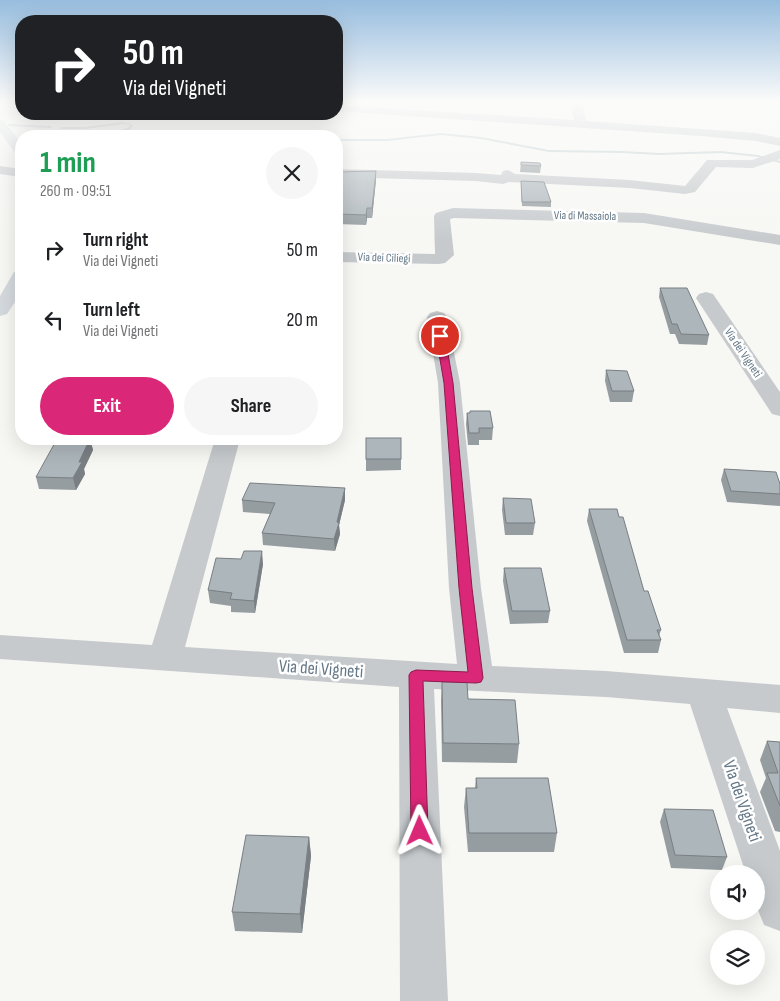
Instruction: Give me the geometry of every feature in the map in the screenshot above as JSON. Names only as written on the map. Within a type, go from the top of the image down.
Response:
[{"type":"main road","points":[[0,310],[15,289]]},
{"type":"street","points":[[343,173],[567,178],[685,190],[690,189],[712,162],[751,164],[780,154]]},
{"type":"street","points":[[0,170],[15,169]]},
{"type":"street","points":[[0,170],[15,172]]},
{"type":"street","name":"Via di Massaiola","points":[[432,260],[444,255],[442,219],[445,214],[453,213],[644,218],[780,240]]},
{"type":"street","name":"Via dei Ciliegi","points":[[343,257],[432,260]]},
{"type":"street","name":"Via dei Vigneti","points":[[706,298],[780,409]]},
{"type":"street","points":[[437,317],[449,383],[465,588],[476,678]]},
{"type":"street","points":[[165,658],[226,445]]},
{"type":"street","name":"Via dei Vigneti","points":[[0,647],[416,675],[606,684],[780,699]]},
{"type":"street","points":[[416,675],[424,1001]]},
{"type":"street","name":"Via dei Vigneti","points":[[703,692],[780,910]]},
{"type":"building","points":[[521,162],[540,163],[541,166],[521,165]]},
{"type":"building","points":[[376,171],[372,208],[367,208],[366,215],[343,214],[343,172]]},
{"type":"building","points":[[521,181],[544,182],[551,202],[522,202]]},
{"type":"building","points":[[660,288],[687,288],[709,335],[681,334],[677,324],[672,324]]},
{"type":"building","points":[[606,370],[627,371],[634,391],[612,391]]},
{"type":"building","points":[[470,411],[490,411],[493,428],[479,428],[479,433],[469,433],[467,413],[470,413]]},
{"type":"building","points":[[366,438],[401,438],[401,459],[366,459]]},
{"type":"building","points":[[54,445],[87,445],[79,462],[82,462],[73,478],[36,477]]},
{"type":"building","points":[[724,469],[776,472],[780,484],[780,494],[731,491]]},
{"type":"building","points":[[250,483],[345,488],[337,522],[339,523],[334,539],[262,533],[275,503],[242,500]]},
{"type":"building","points":[[503,498],[531,499],[535,523],[506,523]]},
{"type":"building","points":[[589,509],[617,509],[619,517],[623,517],[644,591],[648,591],[661,630],[657,630],[661,640],[627,640]]},
{"type":"building","points":[[244,551],[262,551],[254,601],[230,599],[232,593],[208,590],[216,558],[241,559]]},
{"type":"building","points":[[504,568],[541,568],[550,611],[512,611]]},
{"type":"building","points":[[442,682],[467,682],[468,699],[515,700],[519,744],[443,743]]},
{"type":"building","points":[[767,741],[780,742],[780,806],[767,773],[778,773]]},
{"type":"building","points":[[476,778],[548,778],[557,833],[469,833],[466,788],[477,788]]},
{"type":"building","points":[[664,809],[713,810],[727,857],[675,855]]},
{"type":"building","points":[[246,835],[309,837],[300,914],[232,912]]},
{"type":"waterway","points":[[537,149],[549,151],[659,154],[721,152],[758,156],[780,162]]},
{"type":"route","points":[[420,831],[416,675],[476,678],[465,588],[449,383],[440,336]]}]
